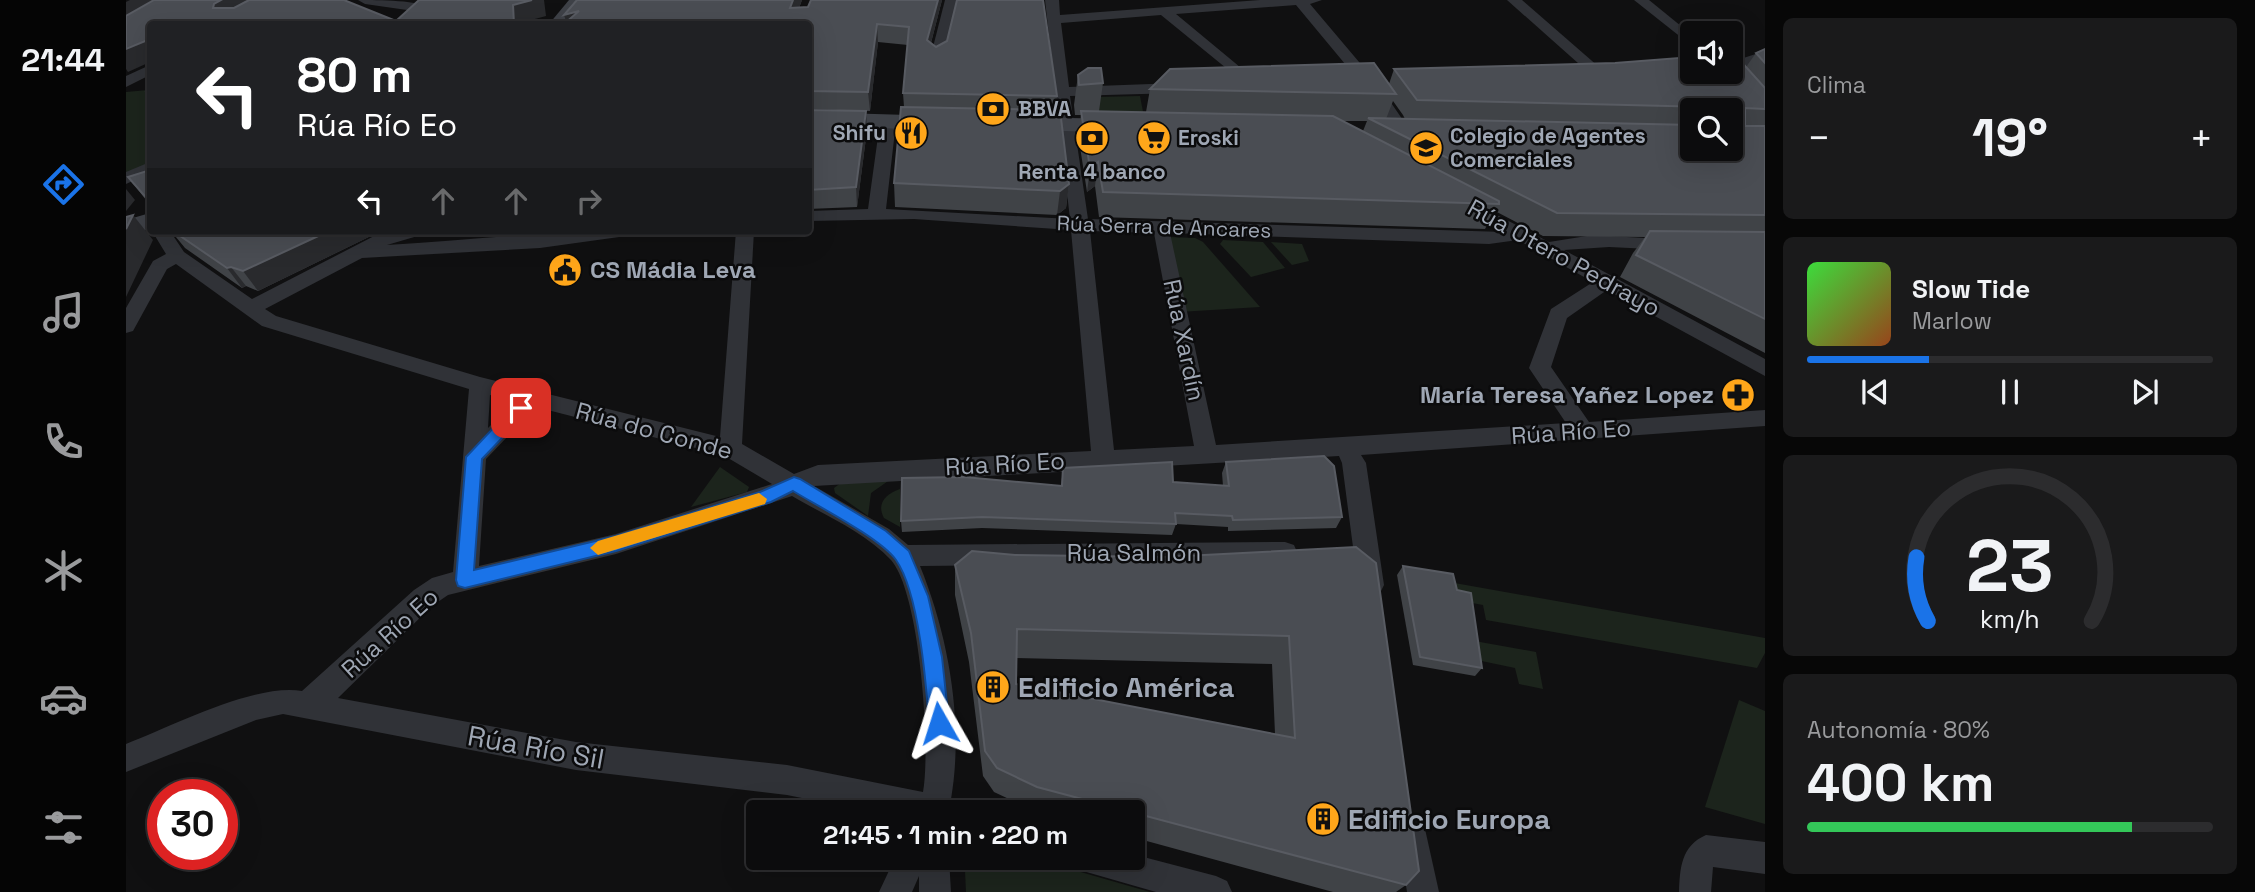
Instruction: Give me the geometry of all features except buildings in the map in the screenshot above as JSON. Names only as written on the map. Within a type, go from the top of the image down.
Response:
[{"type":"street","points":[[365,0],[433,4]]},
{"type":"street","points":[[561,21],[579,0]]},
{"type":"street","points":[[937,59],[952,0]]},
{"type":"street","points":[[1052,0],[1103,459]]},
{"type":"street","points":[[1300,0],[1369,83],[1403,132]]},
{"type":"street","points":[[1056,19],[1315,0]]},
{"type":"street","points":[[1514,0],[1602,77]]},
{"type":"street","points":[[1641,0],[1680,32]]},
{"type":"street","points":[[412,21],[433,4]]},
{"type":"street","points":[[1164,11],[1253,85]]},
{"type":"street","points":[[1743,63],[1765,55]]},
{"type":"street","points":[[129,84],[147,71]]},
{"type":"street","points":[[1582,77],[1625,75]]},
{"type":"street","points":[[1348,84],[1392,83]]},
{"type":"street","points":[[129,84],[147,84]]},
{"type":"street","points":[[1232,86],[1273,85]]},
{"type":"street","points":[[1064,92],[1190,88]]},
{"type":"street","points":[[812,119],[962,123]]},
{"type":"street","points":[[877,209],[888,122]]},
{"type":"street","points":[[999,124],[1138,126]]},
{"type":"street","points":[[1378,132],[1429,133]]},
{"type":"street","points":[[126,179],[147,168]]},
{"type":"street","name":"Rúa Otero Pedrayo","points":[[1444,192],[1765,368]]},
{"type":"street","name":"Rúa Serra de Ancares","points":[[812,216],[914,214],[1079,224],[1489,238],[1508,238],[1518,232]]},
{"type":"street","points":[[126,228],[147,222]]},
{"type":"street","name":"Rúa do Conde","points":[[164,235],[177,256],[269,321],[480,385],[730,448],[880,537],[903,556],[919,596],[933,657],[942,745],[939,800]]},
{"type":"street","points":[[249,309],[392,235]]},
{"type":"street","points":[[509,235],[519,244]]},
{"type":"street","points":[[359,252],[519,244],[588,235]]},
{"type":"street","points":[[730,448],[745,235]]},
{"type":"street","name":"Rúa Xardín","points":[[1162,235],[1205,445]]},
{"type":"street","points":[[1548,248],[1558,244],[1604,243],[1692,252],[1589,260],[1580,265]]},
{"type":"street","points":[[126,326],[160,265],[177,256]]},
{"type":"street","points":[[1584,432],[1540,368],[1558,314],[1606,281]]},
{"type":"street","points":[[465,580],[480,385]]},
{"type":"street","points":[[474,457],[531,398]]},
{"type":"street","name":"Rúa Río Eo","points":[[306,705],[325,692],[423,598],[441,586],[616,544],[765,498],[818,474],[1345,447],[1765,418]]},
{"type":"street","points":[[1345,447],[1354,463],[1354,551],[1375,606]]},
{"type":"street","name":"Rúa Salmón","points":[[903,556],[1314,552]]},
{"type":"street","name":"Rúa Río Sil","points":[[129,755],[256,708],[284,701],[576,757],[787,780],[884,800]]},
{"type":"street","points":[[1409,810],[1423,892]]},
{"type":"street","points":[[1695,892],[1696,864],[1706,851],[1765,858]]},
{"type":"street","points":[[895,892],[905,870]]},
{"type":"street","points":[[934,870],[935,892]]},
{"type":"street","points":[[1133,870],[1216,892]]},
{"type":"shaded area","points":[[147,90],[147,166],[126,176],[126,92]]},
{"type":"shaded area","points":[[1140,96],[1144,117],[1099,117],[1097,97]]},
{"type":"shaded area","points":[[1169,237],[1195,238],[1203,242],[1260,307],[1179,312]]},
{"type":"shaded area","points":[[1223,240],[1263,242],[1285,268],[1251,277],[1220,244]]},
{"type":"shaded area","points":[[1271,242],[1302,244],[1309,261],[1292,265]]},
{"type":"shaded area","points":[[720,467],[749,487],[747,492],[691,507]]},
{"type":"shaded area","points":[[891,479],[871,493],[868,516],[835,493],[834,488],[841,483]]},
{"type":"shaded area","points":[[900,489],[900,527],[884,518],[881,508],[887,496]]},
{"type":"shaded area","points":[[1449,582],[1765,638],[1765,653],[1757,668],[1486,620],[1483,605],[1450,599]]},
{"type":"shaded area","points":[[1469,640],[1536,652],[1543,689],[1519,684],[1515,668],[1472,659]]},
{"type":"shaded area","points":[[1739,700],[1765,711],[1765,824],[1705,807]]},
{"type":"shaded area","points":[[1074,870],[1150,892],[966,892],[965,871]]},
{"type":"slow traffic","points":[[598,548],[759,499]]},
{"type":"place","name":"BBVA","points":[[993,109]]},
{"type":"place","name":"Shifu","points":[[911,133]]},
{"type":"place","name":"Renta 4 banco","points":[[1092,138]]},
{"type":"place","name":"Eroski","points":[[1154,138]]},
{"type":"place","name":"Colegio de Agentes Comerciales","points":[[1426,148]]},
{"type":"place","name":"CS Mádia Leva","points":[[565,270]]},
{"type":"place","name":"María Teresa Yañez Lopez","points":[[1738,395]]},
{"type":"place","name":"Edificio América","points":[[993,687]]},
{"type":"place","name":"Edificio Europa","points":[[1323,819]]},
{"type":"route","points":[[521,408],[474,457],[465,580],[616,544],[765,498],[794,484],[880,537],[903,556],[919,596],[933,657],[939,723]]}]
